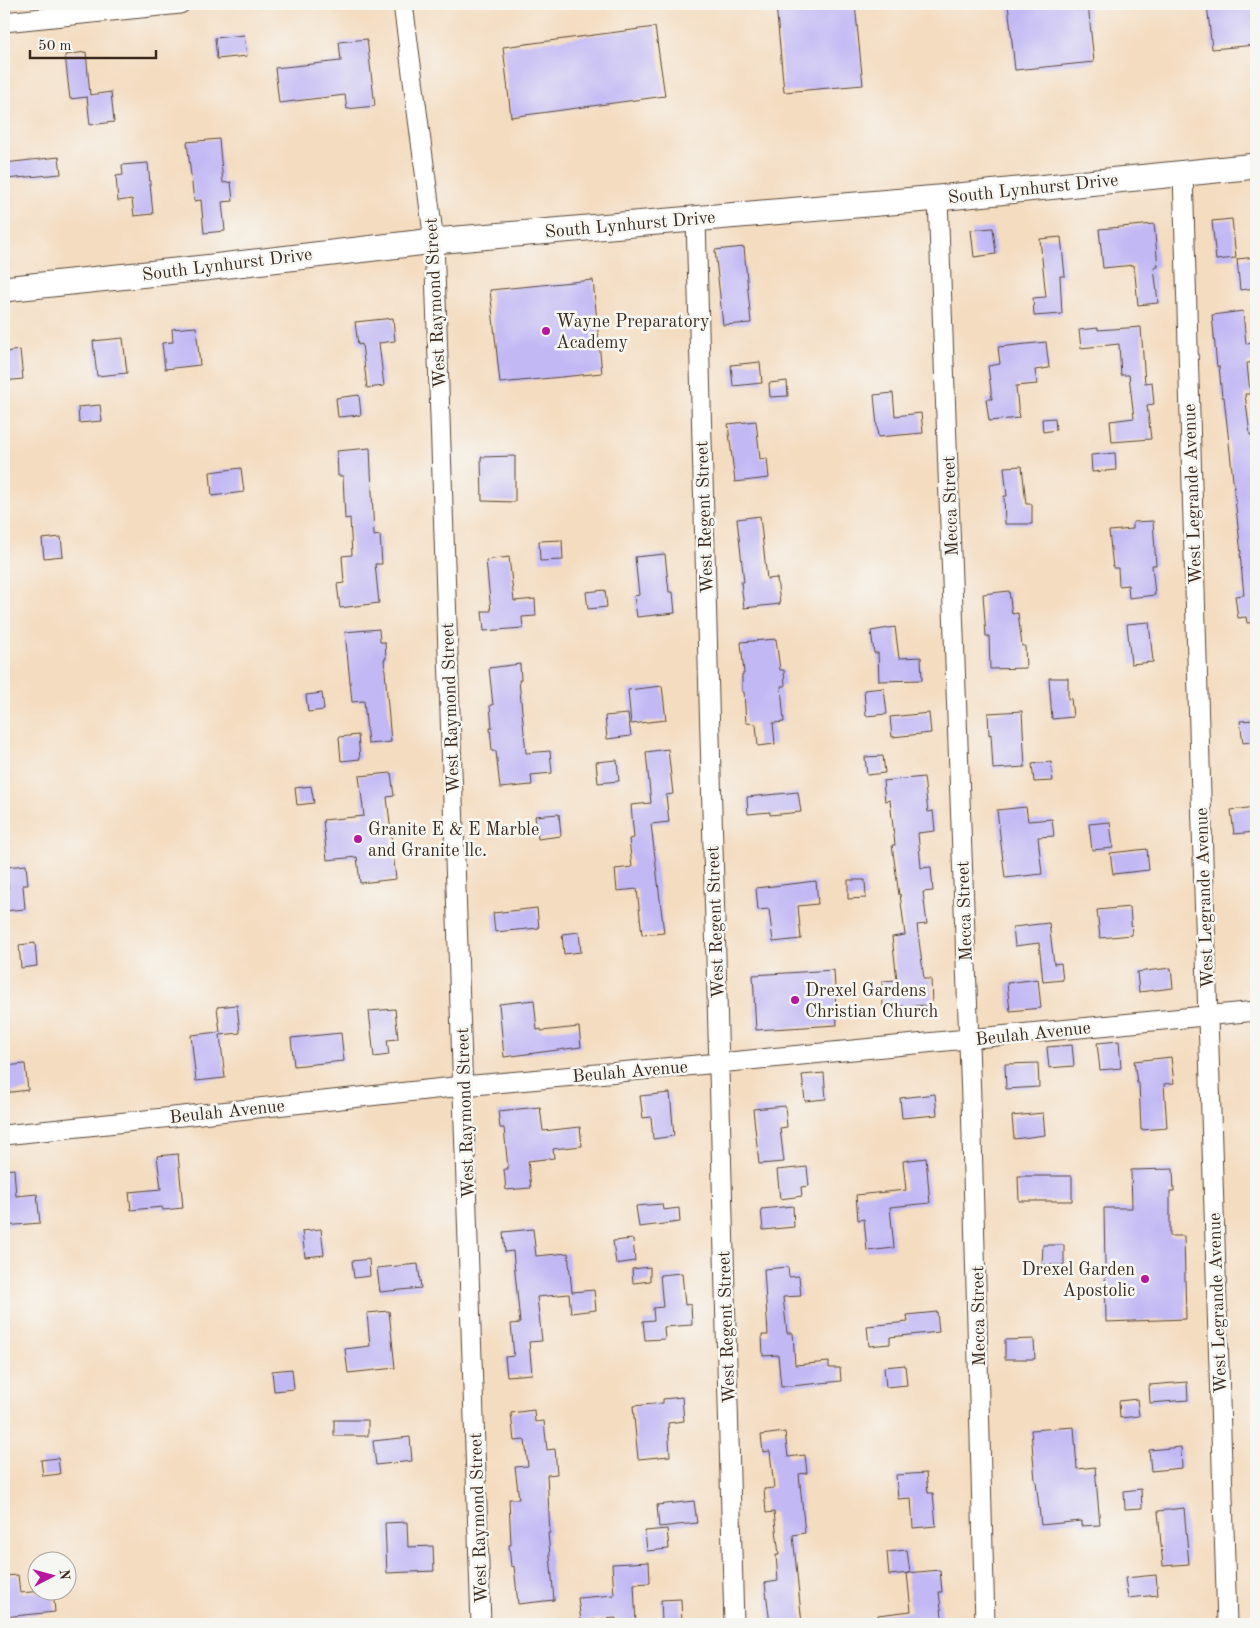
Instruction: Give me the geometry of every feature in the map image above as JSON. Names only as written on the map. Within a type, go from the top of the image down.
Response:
[{"type":"main road","name":"South Lynhurst Drive","points":[[4,289],[434,241],[938,198],[1256,166]]},
{"type":"street","points":[[4,22],[180,4]]},
{"type":"street","name":"West Raymond Street","points":[[403,4],[434,241],[482,1624]]},
{"type":"street","name":"West Legrande Avenue","points":[[1183,172],[1227,1624]]},
{"type":"street","name":"Mecca Street","points":[[938,198],[953,574],[979,1343],[985,1624]]},
{"type":"street","name":"West Regent Street","points":[[696,219],[734,1624]]},
{"type":"street","name":"Beulah Avenue","points":[[4,1135],[463,1086],[1256,1011]]},
{"type":"building","points":[[776,4],[855,4],[863,85],[784,92]]},
{"type":"building","points":[[1008,4],[1088,4],[1094,62],[1015,70]]},
{"type":"building","points":[[1207,4],[1256,4],[1256,45],[1212,49]]},
{"type":"building","points":[[655,27],[665,96],[511,117],[503,47]]},
{"type":"building","points":[[244,35],[247,56],[217,59],[215,38]]},
{"type":"building","points":[[367,39],[375,106],[347,109],[345,95],[279,103],[275,68],[341,61],[339,42]]},
{"type":"building","points":[[86,52],[90,95],[111,92],[114,122],[90,125],[87,97],[70,99],[65,55]]},
{"type":"building","points":[[219,139],[223,183],[231,182],[233,201],[222,202],[225,231],[204,233],[201,200],[194,201],[187,142]]},
{"type":"building","points":[[59,157],[61,174],[6,179],[4,163]]},
{"type":"building","points":[[148,163],[153,214],[134,216],[132,199],[118,201],[116,176],[123,175],[122,165]]},
{"type":"building","points":[[1232,219],[1236,258],[1216,260],[1212,221]]},
{"type":"building","points":[[1154,224],[1158,267],[1154,267],[1158,303],[1138,305],[1134,265],[1103,268],[1099,229]]},
{"type":"building","points":[[993,228],[996,254],[974,257],[971,230]]},
{"type":"building","points":[[1061,237],[1065,276],[1060,276],[1062,314],[1034,316],[1033,298],[1046,297],[1040,239]]},
{"type":"building","points":[[744,247],[751,323],[723,325],[715,250]]},
{"type":"building","points":[[1256,257],[1256,288],[1240,290],[1237,259]]},
{"type":"building","name":"Wayne Preparatory Academy","points":[[593,280],[602,373],[500,383],[490,290]]},
{"type":"building","points":[[1243,311],[1246,344],[1255,343],[1256,353],[1256,362],[1247,363],[1250,394],[1245,394],[1250,435],[1255,435],[1256,447],[1256,622],[1247,623],[1246,617],[1238,618],[1235,596],[1244,595],[1241,554],[1224,397],[1222,397],[1219,366],[1217,367],[1212,315]]},
{"type":"building","points":[[393,318],[395,341],[379,343],[384,386],[367,388],[362,344],[358,345],[355,322]]},
{"type":"building","points":[[196,327],[200,365],[165,369],[162,343],[173,342],[172,329]]},
{"type":"building","points":[[1141,327],[1145,383],[1152,382],[1154,404],[1147,405],[1151,439],[1112,442],[1110,421],[1134,418],[1129,375],[1121,375],[1119,344],[1081,348],[1079,330]]},
{"type":"building","points":[[123,338],[127,373],[97,376],[93,341]]},
{"type":"building","points":[[1046,342],[1049,368],[1035,370],[1037,384],[1016,386],[1019,418],[989,421],[986,399],[992,399],[988,366],[1000,364],[998,347]]},
{"type":"building","points":[[20,350],[23,379],[4,381],[4,352]]},
{"type":"building","points":[[760,362],[762,383],[733,386],[731,365]]},
{"type":"building","points":[[787,381],[788,396],[770,397],[769,383]]},
{"type":"building","points":[[893,393],[895,416],[921,413],[923,433],[878,437],[874,395]]},
{"type":"building","points":[[359,395],[361,415],[338,417],[336,398]]},
{"type":"building","points":[[100,405],[102,421],[79,423],[78,407]]},
{"type":"building","points":[[1055,418],[1056,430],[1043,432],[1042,419]]},
{"type":"building","points":[[756,421],[760,459],[767,458],[769,478],[735,482],[728,424]]},
{"type":"building","points":[[370,448],[374,536],[380,535],[382,564],[375,564],[379,603],[340,608],[337,584],[344,583],[342,556],[352,555],[350,518],[345,519],[343,476],[338,476],[337,451]]},
{"type":"building","points":[[1115,453],[1116,470],[1092,472],[1091,455]]},
{"type":"building","points":[[515,456],[515,502],[482,501],[481,457]]},
{"type":"building","points":[[1022,466],[1026,504],[1032,504],[1032,524],[1005,524],[1004,496],[1007,496],[1004,467]]},
{"type":"building","points":[[241,468],[244,492],[212,496],[210,472]]},
{"type":"building","points":[[760,516],[767,579],[777,578],[780,604],[744,608],[741,582],[744,582],[737,519]]},
{"type":"building","points":[[1153,521],[1156,565],[1152,565],[1155,595],[1129,598],[1128,585],[1119,586],[1118,568],[1113,568],[1109,531],[1133,529],[1133,522]]},
{"type":"building","points":[[61,537],[63,556],[44,558],[42,539]]},
{"type":"building","points":[[562,540],[563,560],[540,561],[539,541]]},
{"type":"building","points":[[665,554],[669,592],[673,592],[675,613],[637,617],[634,596],[639,595],[635,557]]},
{"type":"building","points":[[509,557],[514,601],[535,599],[536,616],[522,617],[523,628],[484,631],[482,611],[491,611],[486,560]]},
{"type":"building","points":[[605,590],[607,607],[588,609],[586,592]]},
{"type":"building","points":[[1009,591],[1012,614],[1018,613],[1022,646],[1025,646],[1026,668],[990,669],[989,636],[986,636],[983,594]]},
{"type":"building","points":[[1149,622],[1153,662],[1131,664],[1127,624]]},
{"type":"building","points":[[895,627],[899,658],[921,657],[922,680],[879,681],[878,653],[874,653],[871,631]]},
{"type":"building","points":[[379,629],[380,642],[385,642],[386,659],[384,659],[391,742],[368,744],[364,701],[352,702],[345,632]]},
{"type":"building","points":[[776,639],[780,670],[784,670],[785,686],[781,686],[784,722],[773,723],[775,744],[758,746],[756,724],[746,723],[744,692],[742,692],[742,674],[744,674],[741,642]]},
{"type":"building","points":[[520,664],[521,680],[519,680],[526,753],[550,751],[552,773],[531,775],[532,785],[500,788],[496,751],[492,751],[490,705],[493,705],[489,668]]},
{"type":"building","points":[[1049,678],[1068,678],[1068,699],[1071,698],[1073,717],[1052,719]]},
{"type":"building","points":[[662,686],[666,720],[631,724],[628,690]]},
{"type":"building","points":[[884,688],[887,714],[866,716],[864,690]]},
{"type":"building","points":[[322,693],[324,710],[308,712],[306,695]]},
{"type":"building","points":[[1022,711],[1025,767],[993,769],[988,713]]},
{"type":"building","points":[[929,713],[931,733],[892,737],[890,717]]},
{"type":"building","points":[[628,714],[631,736],[607,739],[605,716]]},
{"type":"building","points":[[1256,720],[1256,741],[1243,743],[1240,721]]},
{"type":"building","points":[[358,735],[360,759],[341,761],[339,737]]},
{"type":"building","points":[[668,749],[673,794],[666,795],[669,822],[651,824],[664,933],[642,935],[637,889],[617,891],[615,869],[632,867],[629,839],[634,838],[631,805],[651,803],[646,752]]},
{"type":"building","points":[[883,756],[885,773],[867,775],[865,757]]},
{"type":"building","points":[[617,760],[619,781],[598,783],[596,762]]},
{"type":"building","points":[[1051,762],[1053,781],[1034,782],[1032,764]]},
{"type":"building","name":"Granite E & E Marble and Granite llc.","points":[[391,773],[394,796],[387,797],[396,879],[360,883],[357,857],[327,860],[323,820],[364,816],[359,776]]},
{"type":"building","points":[[924,777],[928,812],[933,811],[935,831],[918,833],[921,868],[931,867],[933,891],[923,892],[927,924],[917,925],[924,979],[931,979],[932,1005],[883,1007],[882,981],[897,980],[892,937],[905,935],[892,845],[895,845],[890,800],[885,801],[883,781]]},
{"type":"building","points":[[311,786],[314,803],[297,805],[295,788]]},
{"type":"building","points":[[798,792],[801,812],[770,815],[770,812],[748,814],[747,797]]},
{"type":"building","points":[[1026,807],[1028,821],[1052,819],[1054,836],[1038,837],[1042,874],[1005,878],[997,810]]},
{"type":"building","points":[[1256,807],[1256,832],[1234,834],[1231,810]]},
{"type":"building","points":[[559,814],[561,836],[538,839],[535,816]]},
{"type":"building","points":[[1110,822],[1113,848],[1092,850],[1089,824]]},
{"type":"building","points":[[1147,849],[1149,870],[1113,874],[1110,853]]},
{"type":"building","points":[[26,865],[28,885],[23,885],[25,909],[4,911],[4,895],[9,895],[6,867]]},
{"type":"building","points":[[848,880],[865,880],[866,898],[848,899]]},
{"type":"building","points":[[816,881],[818,904],[798,906],[801,939],[773,942],[769,909],[758,910],[756,888]]},
{"type":"building","points":[[1130,907],[1132,935],[1100,938],[1097,910]]},
{"type":"building","points":[[537,908],[539,928],[495,932],[493,913]]},
{"type":"building","points":[[1049,923],[1054,964],[1061,963],[1063,980],[1043,982],[1039,943],[1015,946],[1013,927]]},
{"type":"building","points":[[579,932],[581,952],[564,954],[562,934]]},
{"type":"building","points":[[35,943],[37,966],[21,968],[19,945]]},
{"type":"building","points":[[1171,968],[1173,988],[1139,992],[1137,972]]},
{"type":"building","name":"Drexel Gardens Christian Church","points":[[834,970],[837,1025],[756,1030],[753,975]]},
{"type":"building","points":[[1038,979],[1041,1008],[1010,1011],[1007,983]]},
{"type":"building","points":[[534,1000],[537,1030],[579,1027],[581,1047],[504,1057],[499,1004]]},
{"type":"building","points":[[237,1005],[240,1033],[220,1035],[225,1078],[196,1081],[191,1035],[220,1032],[217,1007]]},
{"type":"building","points":[[395,1009],[398,1039],[387,1040],[389,1055],[374,1057],[369,1011]]},
{"type":"building","points":[[341,1033],[344,1061],[294,1066],[291,1038]]},
{"type":"building","points":[[1119,1041],[1121,1068],[1100,1070],[1097,1043]]},
{"type":"building","points":[[1072,1045],[1074,1066],[1049,1068],[1047,1047]]},
{"type":"building","points":[[1171,1057],[1174,1083],[1164,1084],[1167,1128],[1141,1130],[1139,1083],[1137,1083],[1134,1061]]},
{"type":"building","points":[[1038,1063],[1039,1087],[1006,1089],[1005,1064]]},
{"type":"building","points":[[25,1064],[28,1090],[4,1093],[4,1066]]},
{"type":"building","points":[[824,1073],[826,1099],[805,1101],[802,1075]]},
{"type":"building","points":[[670,1093],[674,1136],[653,1139],[651,1117],[643,1118],[640,1096]]},
{"type":"building","points":[[935,1094],[937,1115],[902,1118],[900,1098]]},
{"type":"building","points":[[785,1106],[787,1127],[780,1128],[784,1162],[759,1164],[753,1109]]},
{"type":"building","points":[[540,1107],[543,1131],[580,1127],[582,1146],[553,1149],[554,1158],[528,1161],[531,1188],[506,1190],[504,1169],[508,1169],[504,1128],[500,1128],[498,1111]]},
{"type":"building","points":[[1043,1113],[1045,1135],[1014,1139],[1012,1116]]},
{"type":"building","points":[[178,1154],[183,1208],[163,1210],[162,1207],[131,1210],[129,1192],[161,1189],[157,1156]]},
{"type":"building","points":[[926,1158],[930,1203],[890,1207],[894,1248],[867,1251],[864,1219],[858,1220],[856,1195],[906,1190],[903,1161]]},
{"type":"building","points":[[807,1167],[809,1186],[801,1187],[802,1196],[780,1199],[777,1170]]},
{"type":"building","points":[[14,1169],[16,1196],[37,1194],[40,1223],[4,1226],[4,1170]]},
{"type":"building","name":"Drexel Garden Apostolic","points":[[1173,1169],[1174,1191],[1170,1191],[1170,1236],[1184,1236],[1186,1319],[1106,1322],[1104,1208],[1132,1208],[1131,1170]]},
{"type":"building","points":[[1018,1176],[1072,1176],[1072,1201],[1019,1201]]},
{"type":"building","points":[[662,1204],[663,1210],[679,1208],[680,1222],[639,1227],[636,1206]]},
{"type":"building","points":[[793,1206],[794,1227],[763,1230],[761,1209]]},
{"type":"building","points":[[321,1229],[324,1255],[305,1257],[302,1231]]},
{"type":"building","points":[[533,1229],[536,1256],[568,1253],[572,1292],[594,1290],[596,1310],[571,1313],[569,1294],[537,1297],[542,1341],[529,1342],[532,1374],[507,1376],[505,1357],[514,1356],[511,1324],[520,1323],[513,1251],[505,1252],[503,1232]]},
{"type":"building","points":[[633,1239],[635,1261],[616,1264],[613,1241]]},
{"type":"building","points":[[1043,1245],[1064,1245],[1064,1265],[1042,1265]]},
{"type":"building","points":[[369,1259],[370,1276],[354,1278],[352,1261]]},
{"type":"building","points":[[418,1264],[421,1288],[380,1292],[377,1268]]},
{"type":"building","points":[[650,1267],[650,1281],[633,1283],[632,1269]]},
{"type":"building","points":[[788,1267],[789,1277],[799,1276],[801,1296],[783,1297],[787,1333],[793,1333],[795,1365],[829,1362],[829,1368],[840,1368],[841,1381],[781,1387],[778,1355],[763,1356],[762,1335],[768,1335],[764,1269]]},
{"type":"building","points":[[682,1273],[685,1305],[691,1304],[692,1325],[664,1327],[665,1339],[645,1340],[643,1321],[654,1320],[653,1308],[663,1307],[660,1275]]},
{"type":"building","points":[[389,1311],[395,1368],[348,1373],[345,1349],[370,1346],[367,1313]]},
{"type":"building","points":[[937,1312],[939,1332],[890,1337],[890,1344],[869,1346],[867,1326],[908,1322],[907,1315]]},
{"type":"building","points":[[1034,1339],[1035,1359],[1005,1359],[1005,1340]]},
{"type":"building","points":[[905,1365],[907,1385],[886,1387],[884,1367]]},
{"type":"building","points":[[292,1369],[294,1389],[274,1391],[272,1371]]},
{"type":"building","points":[[1187,1382],[1188,1400],[1150,1403],[1149,1385]]},
{"type":"building","points":[[682,1397],[684,1421],[668,1423],[670,1456],[638,1459],[633,1406],[663,1403],[663,1399]]},
{"type":"building","points":[[1137,1399],[1139,1416],[1120,1418],[1119,1401]]},
{"type":"building","points":[[534,1410],[535,1422],[544,1421],[547,1450],[555,1449],[557,1474],[547,1475],[550,1533],[548,1533],[554,1600],[518,1604],[514,1566],[511,1567],[509,1545],[511,1545],[509,1499],[519,1499],[515,1467],[528,1466],[525,1440],[514,1441],[511,1413]]},
{"type":"building","points":[[334,1420],[368,1420],[368,1436],[334,1436]]},
{"type":"building","points":[[1074,1427],[1077,1469],[1095,1467],[1100,1525],[1081,1526],[1081,1521],[1041,1525],[1031,1430]]},
{"type":"building","points":[[785,1432],[788,1457],[805,1455],[807,1473],[799,1474],[805,1533],[793,1535],[802,1624],[770,1624],[765,1583],[778,1581],[776,1555],[779,1555],[774,1512],[766,1513],[764,1489],[774,1488],[770,1451],[763,1452],[761,1435]]},
{"type":"building","points":[[410,1437],[412,1461],[376,1465],[373,1441]]},
{"type":"building","points":[[1181,1447],[1182,1468],[1151,1471],[1149,1450]]},
{"type":"building","points":[[58,1458],[60,1474],[43,1476],[41,1460]]},
{"type":"building","points":[[926,1473],[928,1493],[933,1493],[936,1526],[913,1528],[911,1498],[898,1499],[896,1475]]},
{"type":"building","points":[[1141,1489],[1142,1508],[1125,1509],[1124,1491]]},
{"type":"building","points":[[694,1501],[697,1523],[659,1527],[657,1505]]},
{"type":"building","points":[[1184,1508],[1189,1564],[1163,1566],[1158,1511]]},
{"type":"building","points":[[407,1522],[408,1547],[433,1546],[434,1571],[387,1573],[385,1523]]},
{"type":"building","points":[[667,1529],[669,1549],[647,1551],[645,1531]]},
{"type":"building","points":[[907,1550],[910,1573],[889,1575],[887,1552]]},
{"type":"building","points":[[649,1562],[650,1583],[634,1584],[636,1624],[616,1624],[616,1618],[581,1621],[578,1598],[614,1595],[612,1564]]},
{"type":"building","points":[[940,1570],[942,1592],[939,1592],[943,1624],[878,1624],[878,1615],[911,1611],[907,1573]]},
{"type":"building","points":[[18,1575],[20,1593],[28,1592],[28,1600],[54,1600],[55,1612],[4,1617],[4,1576]]},
{"type":"building","points":[[1156,1575],[1158,1595],[1128,1598],[1125,1578]]},
{"type":"building","points":[[681,1599],[682,1624],[666,1624],[666,1622],[662,1622],[661,1600]]},
{"type":"place","name":"Wayne Preparatory Academy","points":[[546,331]]},
{"type":"place","name":"Granite E & E Marble and Granite llc.","points":[[358,839]]},
{"type":"place","name":"Drexel Gardens Christian Church","points":[[795,1000]]},
{"type":"place","name":"Drexel Garden Apostolic","points":[[1145,1279]]}]
